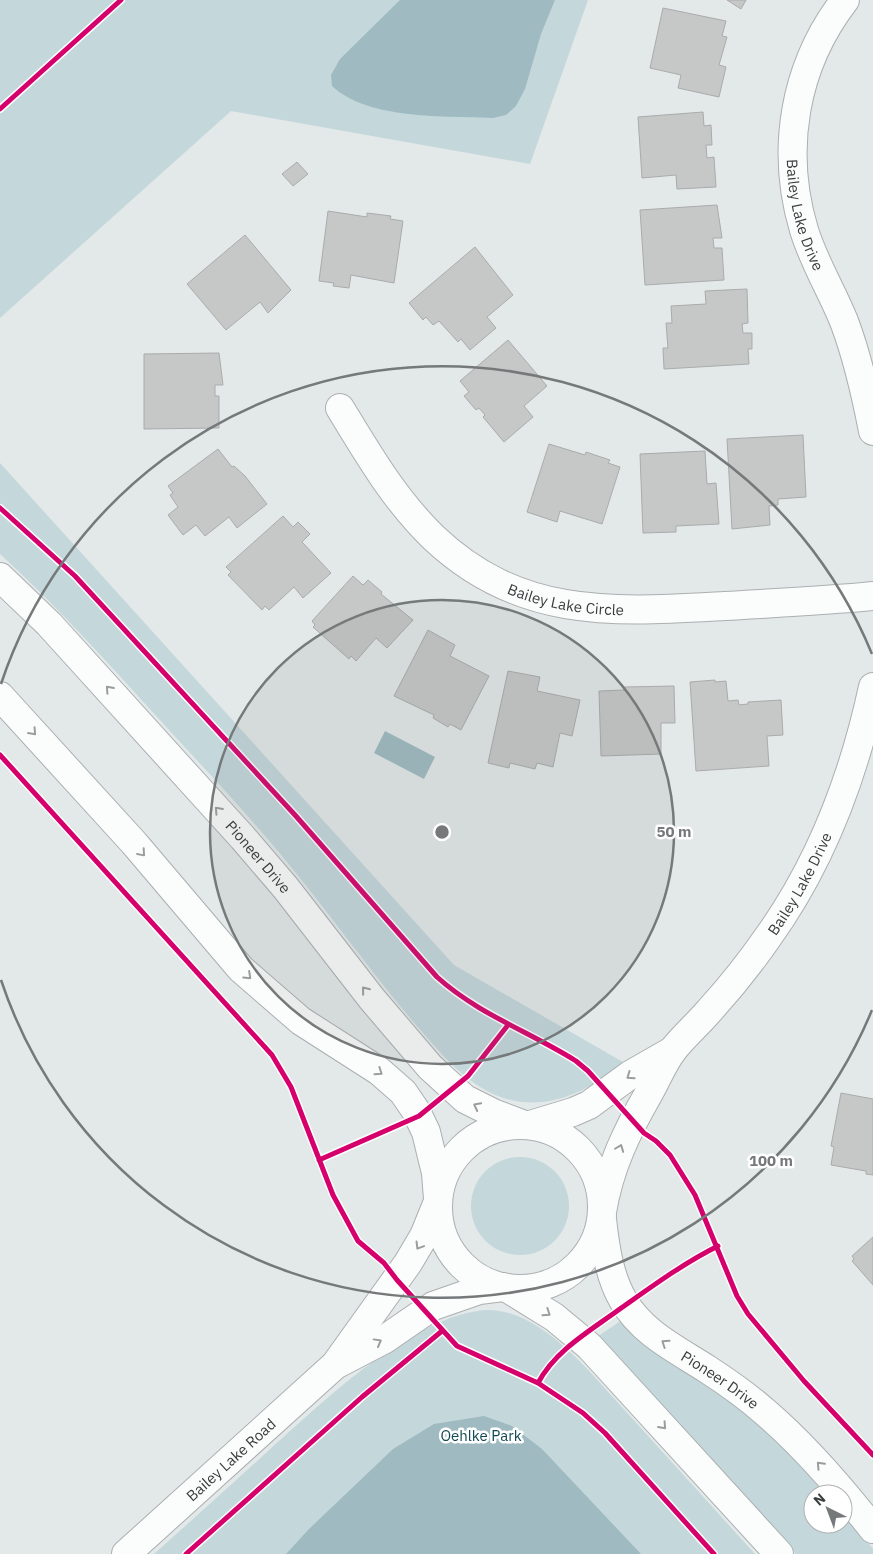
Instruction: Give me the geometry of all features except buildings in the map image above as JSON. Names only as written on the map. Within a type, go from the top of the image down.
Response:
[{"type":"street","name":"Bailey Lake Drive","points":[[845,0],[820,39],[800,86],[792,136],[792,169],[796,201],[804,232],[854,349],[873,431]]},
{"type":"street","name":"Bailey Lake Circle","points":[[340,408],[387,484],[429,532],[446,548],[476,569],[526,593],[567,605],[625,611],[873,596]]},
{"type":"street","name":"Pioneer Drive","points":[[0,577],[50,624],[243,838],[285,887],[372,999],[430,1067],[465,1099],[493,1113],[526,1124]]},
{"type":"street","name":"Bailey Lake Drive","points":[[602,1214],[609,1181],[632,1120],[672,1051],[748,964],[779,921],[802,881],[824,838],[840,800],[862,734],[873,687]]},
{"type":"street","points":[[0,696],[134,843],[241,969],[301,1022],[379,1071],[403,1092],[416,1111],[428,1139],[436,1173],[438,1215],[442,1233],[456,1258],[477,1277],[504,1288],[563,1324],[598,1354],[779,1554]]},
{"type":"street","name":"Bailey Lake Drive","points":[[526,1124],[573,1112],[589,1105],[630,1075],[672,1051]]},
{"type":"street","points":[[438,1200],[446,1172],[455,1156],[467,1143],[499,1127],[526,1124],[557,1133],[581,1151],[597,1178],[602,1214],[592,1247],[570,1272],[541,1286],[519,1289],[504,1288]]},
{"type":"street","name":"Bailey Lake Road","points":[[126,1554],[335,1365],[408,1263],[431,1222],[438,1200]]},
{"type":"street","name":"Pioneer Drive","points":[[602,1214],[608,1256],[617,1287],[623,1300],[641,1323],[665,1343],[729,1384],[774,1420],[829,1474],[873,1529]]},
{"type":"street","name":"Bailey Lake Road","points":[[335,1365],[385,1339],[433,1306],[479,1290],[504,1288]]},
{"type":"green space","points":[[0,0],[588,0],[530,164],[231,111],[0,318]]},
{"type":"green space","points":[[0,463],[454,965],[623,1062],[596,1083],[581,1091],[549,1101],[515,1101],[498,1096],[485,1090],[463,1075],[434,1046],[399,1004],[299,877],[252,821],[81,635],[0,554]]},
{"type":"green space","points":[[520,1157],[539,1160],[555,1171],[566,1187],[569,1206],[566,1225],[555,1241],[539,1252],[520,1255],[501,1252],[485,1241],[474,1225],[471,1206],[474,1187],[485,1171],[501,1160]]},
{"type":"green space","name":"Oehlke Park","points":[[488,1310],[517,1316],[545,1331],[558,1341],[591,1373],[755,1554],[154,1554],[314,1410],[370,1364],[399,1344],[429,1327],[459,1315]]},
{"type":"green space","points":[[622,1320],[717,1390],[777,1439],[820,1484],[803,1484],[803,1534],[853,1534],[853,1524],[873,1549],[873,1554],[796,1554],[597,1337]]},
{"type":"water","points":[[400,0],[555,0],[541,34],[525,89],[516,106],[506,115],[493,118],[408,114],[386,111],[366,105],[347,97],[332,86],[331,75],[340,59]]},
{"type":"water","points":[[385,731],[435,757],[424,779],[374,753]]},
{"type":"water","points":[[484,1416],[512,1426],[542,1449],[641,1554],[286,1554],[309,1529],[393,1449],[434,1424]]},
{"type":"cycle path","points":[[0,109],[121,0]]},
{"type":"cycle path","points":[[0,508],[75,576],[295,815],[437,977],[470,1002],[576,1061],[588,1071],[644,1133],[656,1141],[670,1155],[695,1195],[737,1296],[748,1314],[804,1381],[873,1455]]},
{"type":"cycle path","points":[[0,755],[272,1055],[291,1087],[333,1195],[358,1241],[384,1263],[457,1346],[538,1383],[583,1413],[605,1433],[714,1554]]},
{"type":"cycle path","points":[[319,1160],[419,1116],[468,1076],[508,1025]]},
{"type":"cycle path","points":[[538,1383],[553,1361],[573,1343],[666,1277],[718,1246]]},
{"type":"cycle path","points":[[186,1554],[362,1397],[442,1331]]}]
